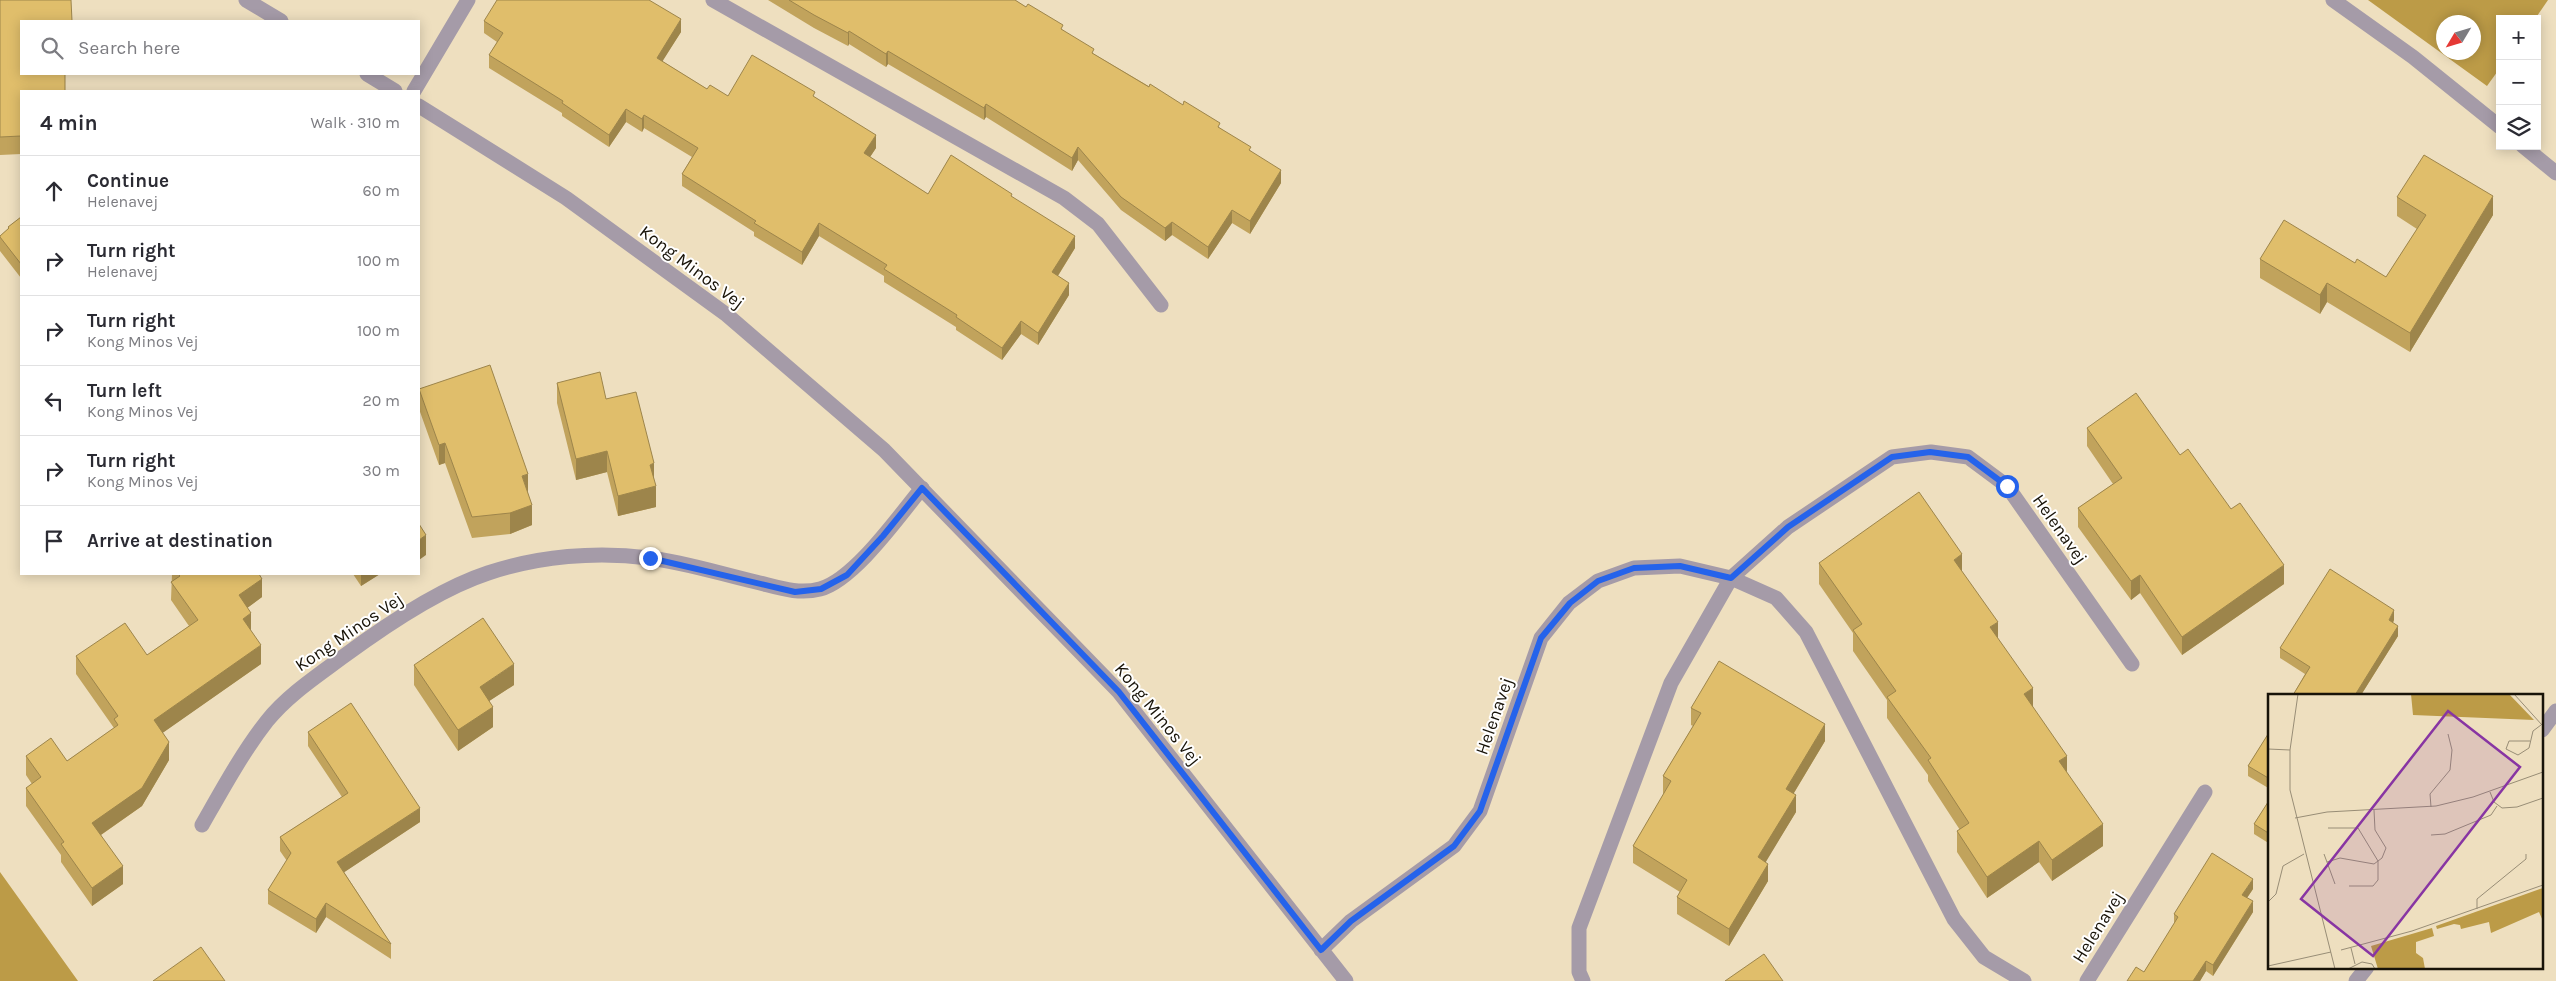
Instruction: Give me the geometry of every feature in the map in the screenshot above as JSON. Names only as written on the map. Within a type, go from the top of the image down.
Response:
[{"type":"street","points":[[246,0],[279,20]]},
{"type":"street","points":[[415,90],[468,0]]},
{"type":"street","points":[[713,0],[1064,198],[1098,224],[1161,305]]},
{"type":"street","points":[[2333,0],[2413,57],[2496,124]]},
{"type":"street","points":[[369,75],[393,90]]},
{"type":"street","name":"Kong Minos Vej","points":[[420,107],[566,198],[727,315],[884,450],[1119,692],[1346,981]]},
{"type":"street","points":[[2528,150],[2556,173]]},
{"type":"street","name":"Helenavej","points":[[1583,981],[1579,972],[1579,928],[1671,683],[1731,578],[1788,527],[1892,457],[1930,452],[1968,457],[2007,486],[2132,664]]},
{"type":"street","name":"Kong Minos Vej","points":[[202,825],[234,769],[268,720],[302,686],[365,641],[432,599],[479,577],[540,560],[594,555],[650,558],[795,592],[821,589],[847,575],[883,536],[922,488]]},
{"type":"street","name":"Helenavej","points":[[1321,950],[1351,921],[1454,846],[1480,811],[1541,638],[1570,603],[1598,581],[1634,568],[1680,566],[1731,578],[1776,598],[1806,632],[1954,919],[1984,957],[2024,981]]},
{"type":"street","points":[[2544,727],[2556,711]]},
{"type":"street","name":"Helenavej","points":[[2087,981],[2204,792]]},
{"type":"street","points":[[2356,981],[2366,968]]},
{"type":"shaded area","points":[[2368,0],[2548,0],[2538,15],[2496,15],[2496,74],[2487,86],[2451,60],[2481,60],[2481,15],[2436,15],[2436,49]]},
{"type":"shaded area","points":[[0,872],[78,981],[0,981]]},
{"type":"building","points":[[0,0],[71,0],[72,20],[20,20],[20,75],[65,75],[65,90],[20,90],[20,136],[0,137]]},
{"type":"building","points":[[497,0],[649,0],[681,19],[657,58],[707,89],[710,85],[728,96],[752,55],[815,92],[813,96],[876,135],[864,153],[928,194],[951,155],[1012,194],[1011,196],[1075,236],[1052,272],[1069,283],[1038,333],[1021,321],[1002,348],[956,317],[957,315],[884,269],[887,265],[819,223],[802,252],[754,223],[756,221],[682,174],[698,148],[644,115],[642,119],[626,109],[609,135],[562,103],[563,101],[489,55],[503,33],[484,21]]},
{"type":"building","points":[[789,0],[1015,0],[1026,7],[1028,4],[1063,25],[1061,29],[1094,49],[1092,53],[1149,87],[1150,84],[1183,105],[1184,101],[1220,123],[1218,127],[1251,147],[1249,150],[1281,170],[1250,221],[1232,210],[1208,247],[1172,222],[1165,228],[1121,197],[1078,147],[1072,158],[986,104],[984,108],[888,51],[886,54],[849,31],[848,33]]},
{"type":"building","points":[[2424,155],[2493,196],[2410,333],[2327,283],[2320,295],[2260,259],[2284,220],[2355,263],[2357,259],[2386,277],[2426,215],[2397,197]]},
{"type":"building","points":[[20,218],[20,263],[0,237],[8,227]]},
{"type":"building","points":[[490,365],[528,474],[522,476],[532,505],[510,513],[472,517],[445,443],[439,445],[420,389]]},
{"type":"building","points":[[600,372],[606,399],[636,392],[654,463],[650,465],[656,486],[618,496],[607,451],[576,459],[557,383]]},
{"type":"building","points":[[2136,393],[2180,455],[2188,449],[2231,509],[2240,503],[2284,565],[2182,637],[2140,575],[2131,581],[2078,508],[2122,478],[2087,428]]},
{"type":"building","points":[[1919,492],[1962,554],[1954,560],[1998,622],[1990,627],[2033,688],[2024,694],[2067,756],[2059,761],[2103,824],[2052,860],[2039,841],[1987,877],[1957,831],[1969,823],[1928,760],[1931,758],[1887,697],[1896,691],[1853,630],[1862,624],[1819,563]]},
{"type":"building","points":[[420,526],[426,535],[420,539]]},
{"type":"building","points":[[2330,569],[2394,610],[2389,620],[2398,626],[2356,694],[2294,694],[2310,667],[2280,648]]},
{"type":"building","points":[[260,575],[262,579],[239,595],[251,613],[243,619],[261,645],[154,720],[169,742],[142,788],[92,823],[123,866],[92,888],[61,844],[64,842],[26,788],[41,777],[26,756],[51,738],[67,761],[118,725],[114,719],[118,716],[76,656],[125,623],[147,655],[198,620],[171,582],[180,576]]},
{"type":"building","points":[[483,618],[514,664],[480,687],[493,707],[458,730],[414,665]]},
{"type":"building","points":[[1719,661],[1825,724],[1786,789],[1796,795],[1758,857],[1768,864],[1729,929],[1677,897],[1687,880],[1633,846],[1671,781],[1663,776],[1701,713],[1691,708]]},
{"type":"building","points":[[351,703],[420,808],[337,862],[391,944],[326,903],[316,919],[268,890],[291,853],[280,837],[348,793],[308,732]]},
{"type":"building","points":[[2268,734],[2268,778],[2248,766]]},
{"type":"building","points":[[2268,802],[2268,833],[2254,824]]},
{"type":"building","points":[[2212,853],[2253,879],[2242,895],[2253,901],[2213,965],[2206,961],[2193,981],[2127,981],[2136,967],[2144,972],[2178,917],[2174,914]]},
{"type":"building","points":[[201,947],[225,981],[153,981]]},
{"type":"building","points":[[1764,954],[1783,981],[1725,981]]},
{"type":"route","points":[[650,558],[795,592],[821,589],[847,575],[883,536],[922,488],[1119,692],[1321,950],[1351,921],[1454,846],[1480,811],[1541,638],[1570,603],[1598,581],[1634,568],[1680,566],[1731,578],[1788,527],[1892,457],[1930,452],[1968,457],[2007,486]]}]
